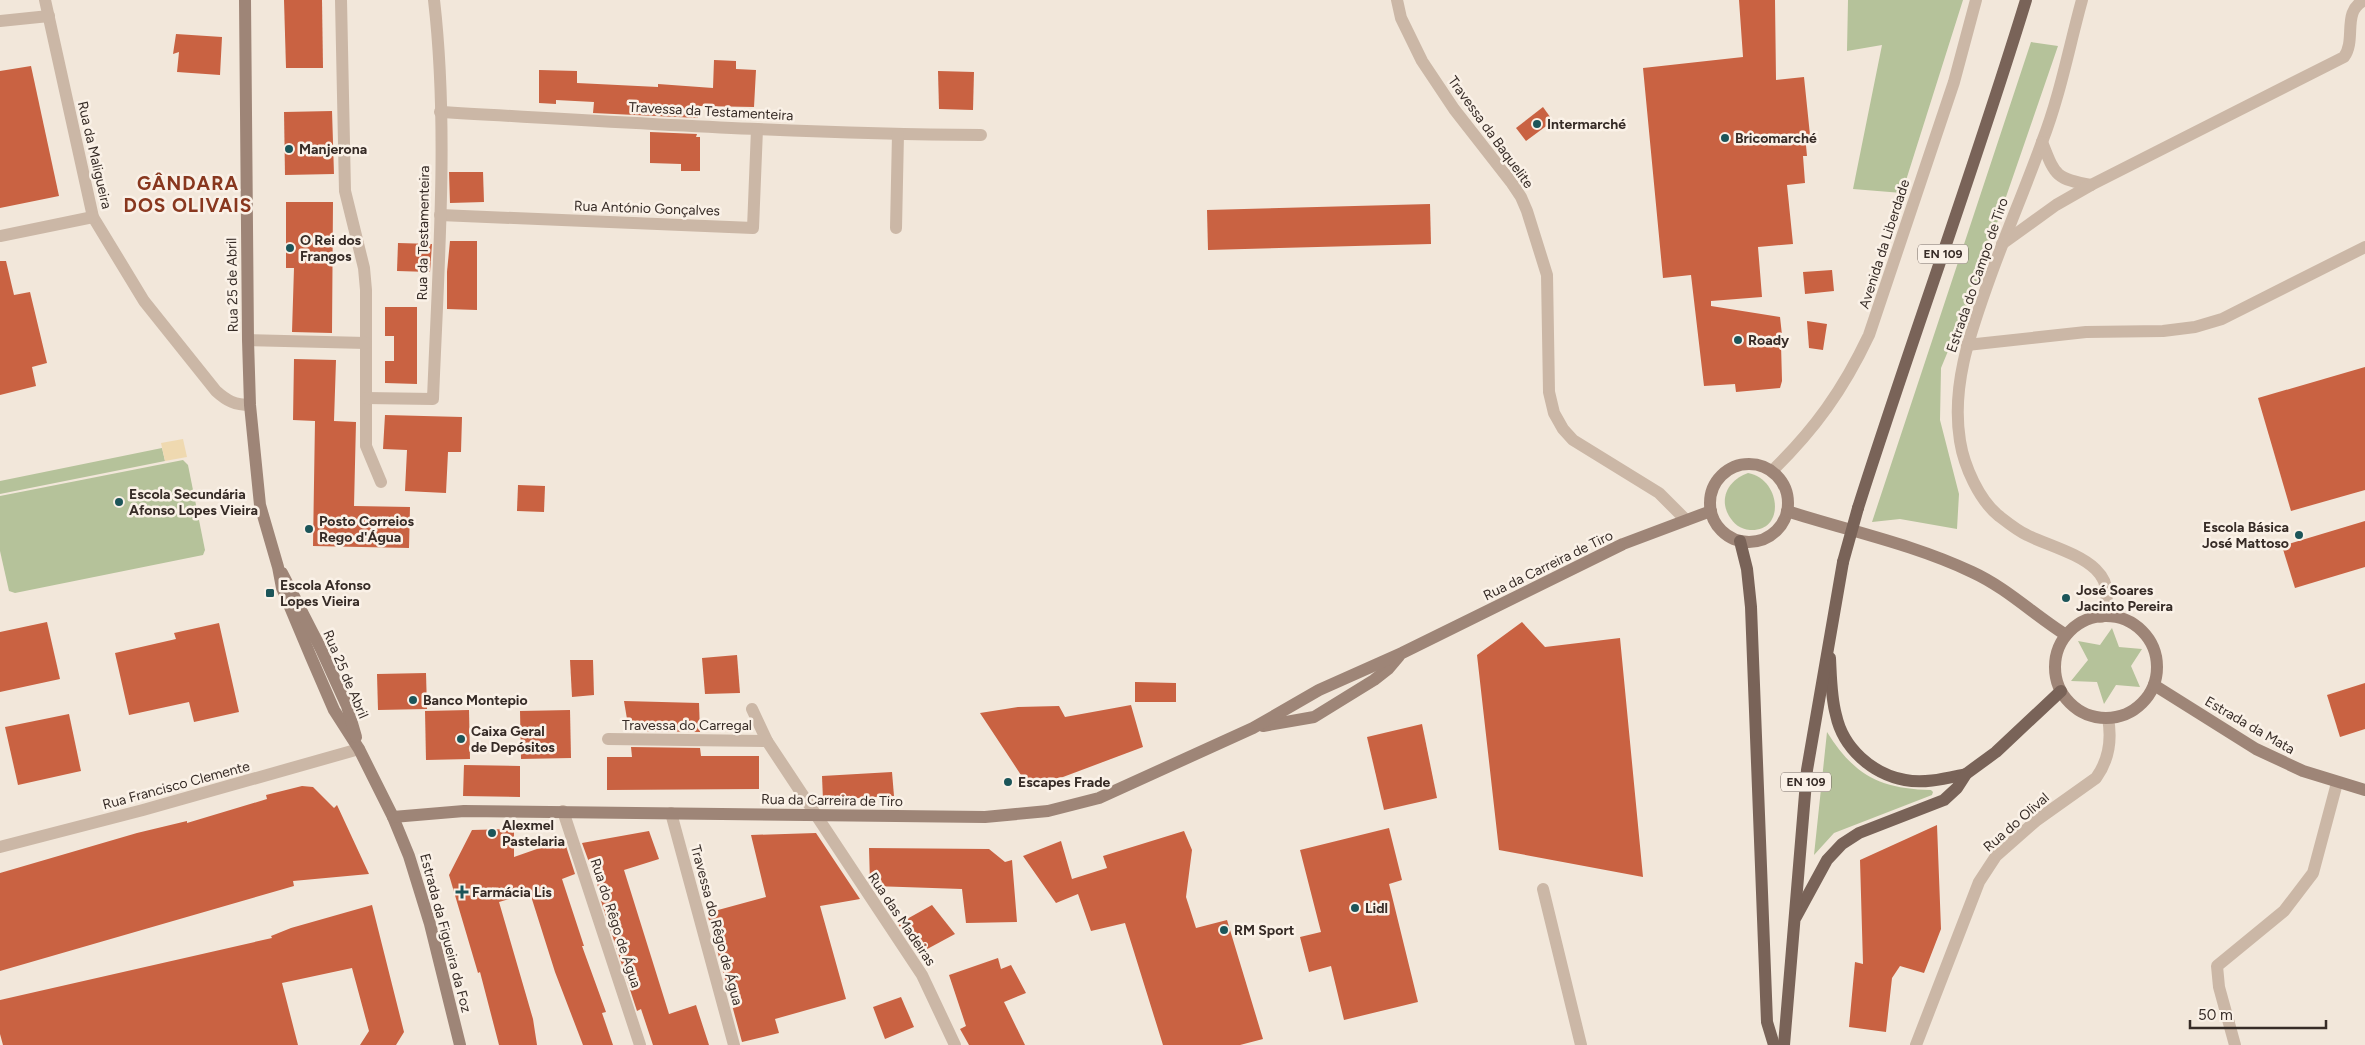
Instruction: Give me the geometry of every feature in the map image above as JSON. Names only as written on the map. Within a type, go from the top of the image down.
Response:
[{"type":"main road","name":"Rua 25 de Abril","points":[[245,0],[248,340],[250,405],[260,504],[282,588],[334,710],[359,749]]},
{"type":"main road","name":"EN 109","points":[[1784,1045],[1807,770],[1843,562],[1858,508],[1905,360],[1970,172],[2026,0]]},
{"type":"main road","points":[[1750,464],[1772,471],[1784,485],[1788,502],[1784,521],[1770,536],[1761,540],[1740,541],[1725,533],[1714,519],[1711,511],[1712,492],[1716,484],[1729,470],[1750,464]]},
{"type":"main road","name":"Rua da Carreira de Tiro","points":[[393,817],[464,811],[563,811],[985,817],[1048,811],[1099,798],[1253,728],[1319,690],[1402,653],[1624,544],[1711,511]]},
{"type":"main road","points":[[1787,511],[1911,548],[1972,572],[2005,590],[2066,635]]},
{"type":"main road","points":[[1740,541],[1747,569],[1751,607],[1767,1022],[1774,1045]]},
{"type":"main road","points":[[2101,616],[2126,621],[2138,627],[2147,636],[2157,660],[2154,685],[2149,696],[2131,712],[2108,718],[2099,718],[2081,712],[2073,706],[2061,691],[2055,668],[2060,645],[2066,635],[2082,622],[2101,616]]},
{"type":"main road","points":[[1828,641],[1836,716],[1846,740],[1862,759],[1882,772],[1905,780],[1929,780],[1966,774]]},
{"type":"main road","name":"Rua da Carreira de Tiro","points":[[1253,728],[1314,716],[1374,680],[1388,669],[1402,653]]},
{"type":"main road","name":"Estrada da Mata","points":[[2154,685],[2256,749],[2303,771],[2337,783],[2365,790]]},
{"type":"main road","points":[[1314,716],[1312,706],[1319,690]]},
{"type":"main road","points":[[1793,924],[1827,860],[1842,844],[1859,833],[1944,800],[1957,788],[1966,774],[1996,752],[2061,691]]},
{"type":"main road","name":"Estrada da Figueira da Foz","points":[[359,749],[393,817],[409,856],[430,924],[460,1045]]},
{"type":"street","name":"Rua da Maligueira","points":[[46,0],[48,16],[94,217],[144,301],[216,391],[226,400],[237,405],[250,405]]},
{"type":"street","points":[[341,0],[344,191],[364,268],[366,290],[366,446],[381,482]]},
{"type":"street","name":"Rua da Testamenteira","points":[[366,398],[434,399],[440,214],[441,58],[434,0]]},
{"type":"street","name":"Travessa da Baquelite","points":[[1397,0],[1401,18],[1422,61],[1454,109],[1511,182],[1527,211],[1547,276],[1550,392],[1554,413],[1563,429],[1573,440],[1659,493],[1686,520]]},
{"type":"street","name":"Avenida da Liberdade","points":[[1772,471],[1825,412],[1857,360],[1869,335],[1954,82],[1976,0]]},
{"type":"street","name":"Estrada do Campo de Tiro","points":[[2082,0],[2042,142],[2002,244],[1967,345],[1961,369],[1958,405],[1960,439],[1966,469],[1997,515],[2026,535],[2074,554],[2098,570],[2104,584],[2107,604],[2101,616]]},
{"type":"street","points":[[2002,244],[2056,205],[2091,185],[2344,57],[2351,43],[2350,19],[2353,10],[2365,0]]},
{"type":"street","points":[[0,21],[48,16]]},
{"type":"street","name":"Travessa da Testamenteira","points":[[440,112],[757,129],[981,135]]},
{"type":"street","name":"Rua António Gonçalves","points":[[440,214],[753,228],[757,129]]},
{"type":"street","points":[[896,228],[898,134]]},
{"type":"street","points":[[2042,142],[2055,172],[2062,179],[2091,185]]},
{"type":"street","points":[[0,236],[94,217]]},
{"type":"street","points":[[1967,345],[2086,332],[2163,331],[2194,328],[2222,319],[2365,247]]},
{"type":"street","points":[[248,340],[366,343]]},
{"type":"street","points":[[752,709],[768,741]]},
{"type":"street","name":"Rua do Olival","points":[[1916,1045],[1979,882],[1996,856],[2037,820],[2096,778],[2108,755],[2110,730],[2108,718]]},
{"type":"street","name":"Travessa do Carregal","points":[[608,739],[768,741],[816,815]]},
{"type":"street","name":"Rua Francisco Clemente","points":[[0,847],[143,810],[359,749]]},
{"type":"street","points":[[2235,1045],[2219,987],[2217,966],[2284,910],[2313,873],[2337,783]]},
{"type":"street","name":"Rua do Rêgo de Água","points":[[563,811],[640,1045]]},
{"type":"street","name":"Travessa do Rêgo de Água","points":[[671,813],[734,1045]]},
{"type":"street","name":"Rua das Madeiras","points":[[816,815],[922,975],[955,1045]]},
{"type":"street","points":[[1543,889],[1582,1045]]},
{"type":"green space","points":[[1848,0],[1963,0],[1902,193],[1853,189],[1882,45],[1847,51]]},
{"type":"green space","points":[[2031,42],[2058,46],[1977,281],[1941,368],[1940,420],[1959,494],[1957,529],[1900,519],[1872,522]]},
{"type":"green space","points":[[162,448],[165,461],[0,494],[0,481]]},
{"type":"green space","points":[[183,460],[188,465],[205,550],[203,555],[15,593],[9,591],[0,551],[0,496]]},
{"type":"green space","points":[[1748,473],[1759,477],[1767,485],[1773,494],[1775,504],[1774,514],[1770,523],[1762,528],[1750,530],[1738,526],[1733,521],[1726,509],[1725,502],[1725,496],[1731,484]]},
{"type":"green space","points":[[2112,628],[2119,647],[2142,649],[2131,666],[2140,687],[2116,685],[2104,704],[2097,682],[2071,681],[2088,660],[2078,641],[2100,645]]},
{"type":"green space","points":[[1827,732],[1847,759],[1870,777],[1897,787],[1931,790],[1933,792],[1932,795],[1834,833],[1814,855]]},
{"type":"sand","points":[[183,439],[187,457],[165,461],[161,443]]},
{"type":"building","points":[[284,0],[322,0],[323,68],[286,68]]},
{"type":"building","points":[[1739,0],[1775,0],[1776,80],[1804,77],[1810,135],[1805,135],[1807,156],[1803,156],[1805,183],[1787,185],[1793,244],[1758,247],[1762,297],[1711,301],[1711,306],[1780,317],[1783,344],[1781,344],[1782,381],[1780,388],[1736,392],[1735,384],[1704,386],[1691,275],[1663,278],[1643,68],[1743,57]]},
{"type":"building","points":[[176,34],[222,37],[220,75],[177,72],[179,52],[173,54]]},
{"type":"building","points":[[714,60],[736,61],[736,69],[756,70],[754,107],[699,106],[698,118],[593,113],[594,102],[556,100],[556,104],[539,103],[539,70],[577,71],[577,83],[658,87],[658,84],[713,88]]},
{"type":"building","points":[[31,66],[59,196],[0,208],[0,71]]},
{"type":"building","points":[[938,71],[974,72],[973,110],[939,109]]},
{"type":"building","points":[[1543,107],[1553,121],[1526,141],[1516,128]]},
{"type":"building","points":[[332,111],[334,174],[285,175],[284,112]]},
{"type":"building","points":[[650,132],[697,134],[696,137],[700,137],[700,171],[681,171],[681,164],[650,163]]},
{"type":"building","points":[[449,172],[483,172],[484,202],[450,203]]},
{"type":"building","points":[[286,202],[333,202],[332,333],[292,332],[294,268],[286,268]]},
{"type":"building","points":[[1430,204],[1431,244],[1208,250],[1207,210]]},
{"type":"building","points":[[450,241],[477,241],[477,310],[447,309],[447,272]]},
{"type":"building","points":[[398,243],[432,244],[430,272],[397,271]]},
{"type":"building","points":[[0,261],[6,261],[14,295],[30,292],[47,363],[32,367],[36,386],[0,395]]},
{"type":"building","points":[[1832,270],[1834,291],[1805,294],[1803,272]]},
{"type":"building","points":[[385,307],[417,307],[417,384],[385,383],[385,361],[394,361],[394,336],[385,336]]},
{"type":"building","points":[[1807,321],[1827,324],[1823,350],[1809,348]]},
{"type":"building","points":[[294,359],[336,360],[334,421],[356,422],[354,506],[410,507],[409,548],[313,546],[315,421],[293,420]]},
{"type":"building","points":[[2365,367],[2365,490],[2291,511],[2258,398]]},
{"type":"building","points":[[385,415],[462,417],[461,452],[448,452],[446,493],[405,491],[407,450],[383,449]]},
{"type":"building","points":[[518,485],[545,486],[544,512],[517,511]]},
{"type":"building","points":[[2365,521],[2365,567],[2295,588],[2282,546]]},
{"type":"building","points":[[47,622],[60,679],[0,692],[0,632]]},
{"type":"building","points":[[1522,622],[1545,647],[1620,638],[1643,877],[1499,850],[1477,655]]},
{"type":"building","points":[[219,623],[239,712],[194,722],[189,702],[129,715],[115,653],[176,639],[174,633]]},
{"type":"building","points":[[737,655],[740,693],[705,694],[702,658]]},
{"type":"building","points":[[570,660],[593,660],[594,695],[572,697]]},
{"type":"building","points":[[426,673],[427,709],[378,710],[377,674]]},
{"type":"building","points":[[1135,682],[1176,683],[1176,702],[1135,702]]},
{"type":"building","points":[[2365,683],[2365,729],[2340,737],[2327,695]]},
{"type":"building","points":[[624,701],[699,703],[700,732],[629,731]]},
{"type":"building","points":[[1131,705],[1143,747],[1063,777],[1027,784],[980,713],[1018,707],[1059,706],[1065,717]]},
{"type":"building","points":[[469,710],[470,759],[426,760],[425,711]]},
{"type":"building","points":[[570,710],[571,758],[521,759],[520,711]]},
{"type":"building","points":[[69,714],[81,771],[18,785],[5,727]]},
{"type":"building","points":[[1422,724],[1437,798],[1384,810],[1367,737]]},
{"type":"building","points":[[631,747],[700,748],[701,756],[759,756],[759,789],[607,790],[607,757],[632,757]]},
{"type":"building","points":[[464,765],[520,766],[520,797],[463,796]]},
{"type":"building","points":[[892,772],[894,796],[823,800],[822,776]]},
{"type":"building","points":[[302,786],[313,787],[334,808],[337,805],[369,874],[293,881],[294,886],[0,971],[0,873],[137,833],[187,821],[187,823],[267,799],[266,795]]},
{"type":"building","points":[[1937,825],[1941,929],[1924,973],[1900,966],[1892,978],[1886,1032],[1849,1027],[1855,962],[1863,964],[1860,860]]},
{"type":"building","name":"Lidl","points":[[1389,828],[1402,880],[1389,884],[1418,1002],[1344,1020],[1331,966],[1309,972],[1300,937],[1321,932],[1300,850]]},
{"type":"building","points":[[514,829],[514,857],[554,843],[556,848],[566,846],[575,874],[562,879],[584,946],[582,946],[606,1012],[602,1013],[613,1045],[583,1045],[555,972],[530,893],[499,902],[533,1019],[537,1045],[499,1045],[480,972],[478,973],[449,875],[472,830]]},
{"type":"building","points":[[649,831],[659,859],[624,870],[669,1014],[696,1005],[709,1045],[653,1045],[641,1009],[637,1011],[601,901],[601,895],[582,843]]},
{"type":"building","points":[[1184,831],[1192,850],[1186,897],[1196,928],[1227,920],[1263,1039],[1240,1045],[1163,1045],[1125,923],[1091,931],[1078,894],[1056,903],[1023,856],[1061,841],[1072,879],[1107,868],[1103,856]]},
{"type":"building","points":[[816,833],[860,899],[820,906],[846,999],[775,1019],[779,1033],[742,1042],[707,913],[766,897],[751,835]]},
{"type":"building","points":[[869,848],[989,849],[1005,862],[1012,860],[1017,922],[966,923],[962,889],[873,886],[870,883]]},
{"type":"building","points":[[372,905],[404,1032],[396,1045],[360,1045],[369,1031],[352,968],[282,983],[298,1045],[3,1045],[0,1034],[0,1000],[272,938],[271,936],[291,928]]},
{"type":"building","points":[[932,905],[955,934],[918,954],[898,924]]},
{"type":"building","points":[[998,958],[1001,969],[1011,965],[1026,993],[1004,1002],[1025,1045],[969,1045],[960,1029],[966,1026],[949,975]]},
{"type":"building","points":[[901,997],[914,1027],[885,1039],[873,1007]]},
{"type":"place","name":"Intermarché","points":[[1537,124]]},
{"type":"place","name":"Bricomarché","points":[[1725,138]]},
{"type":"place","name":"Manjerona","points":[[289,149]]},
{"type":"place","name":"O Rei dos Frangos","points":[[290,248]]},
{"type":"place","name":"Roady","points":[[1738,340]]},
{"type":"place","name":"Escola Secundária Afonso Lopes Vieira","points":[[119,502]]},
{"type":"place","name":"Posto Correios Rego d'Água","points":[[309,529]]},
{"type":"place","name":"Escola Básica José Mattoso","points":[[2299,535]]},
{"type":"place","name":"Escola Afonso Lopes Vieira","points":[[270,593]]},
{"type":"place","name":"José Soares Jacinto Pereira","points":[[2066,598]]},
{"type":"place","name":"Banco Montepio","points":[[413,700]]},
{"type":"place","name":"Caixa Geral de Depósitos","points":[[461,739]]},
{"type":"place","name":"Escapes Frade","points":[[1008,782]]},
{"type":"place","name":"Alexmel Pastelaria","points":[[492,833]]},
{"type":"place","name":"Farmácia Lis","points":[[462,892]]},
{"type":"place","name":"Lidl","points":[[1355,908]]},
{"type":"place","name":"RM Sport","points":[[1224,930]]},
{"type":"district","name":"GÂNDARA DOS OLIVAIS","points":[[188,194]]}]
